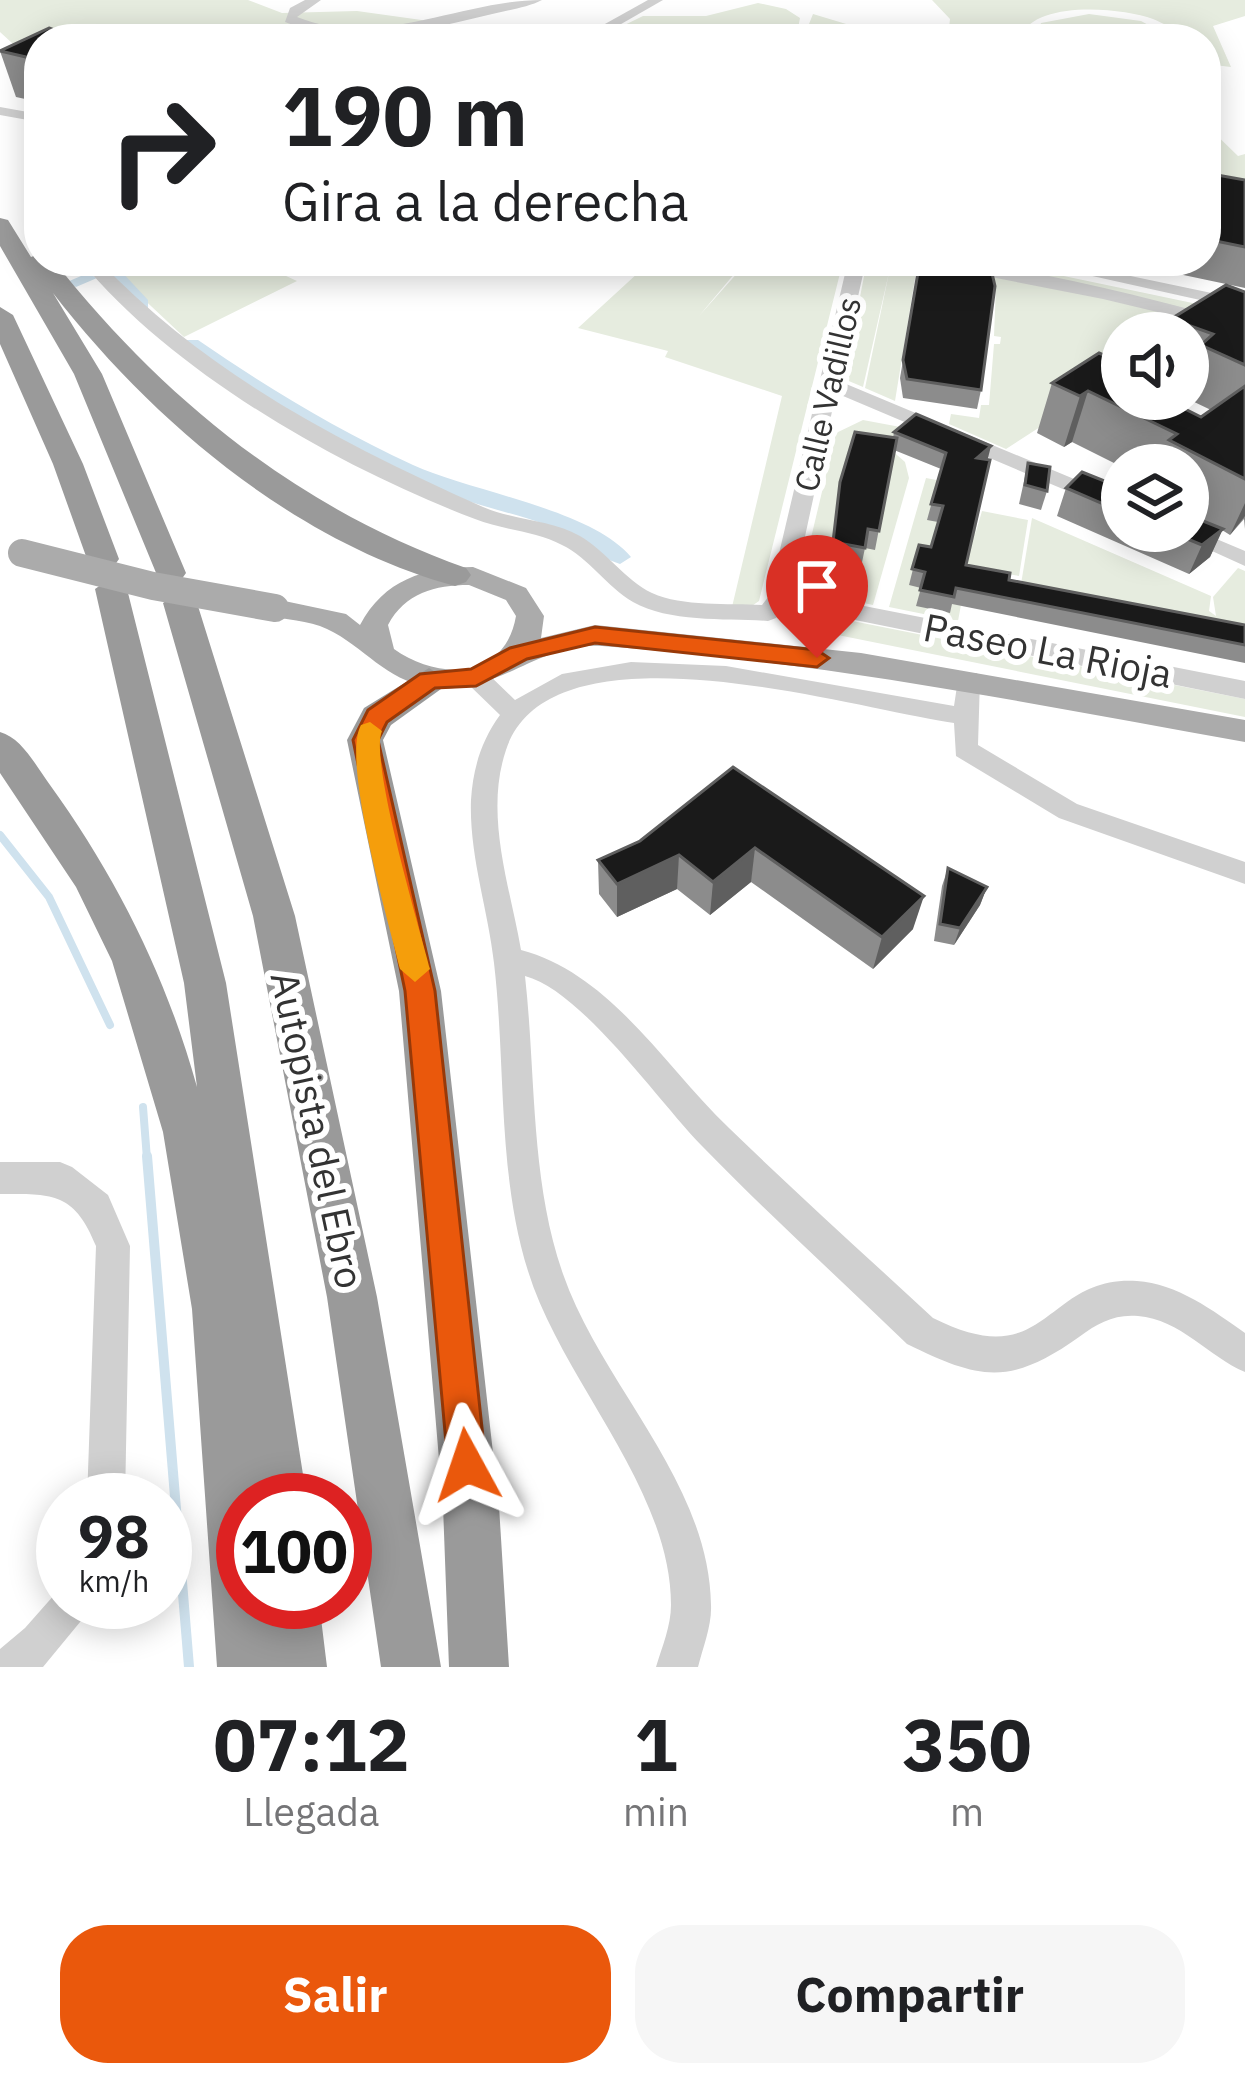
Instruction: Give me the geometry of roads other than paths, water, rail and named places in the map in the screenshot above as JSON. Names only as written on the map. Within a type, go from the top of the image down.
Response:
[{"type":"highway","points":[[0,206],[24,238]]},
{"type":"highway","name":"Autopista del Ebro","points":[[0,225],[24,266]]},
{"type":"highway","name":"Autopista del Ebro","points":[[30,276],[88,374],[175,588],[274,916],[352,1298],[411,1667]]},
{"type":"highway","points":[[53,276],[122,359],[224,447],[357,534],[412,563],[455,575]]},
{"type":"highway","name":"Autopista del Ebro","points":[[0,315],[53,430],[108,574],[205,983],[275,1473]]},
{"type":"highway","points":[[452,679],[377,716],[365,740],[420,991],[466,1459],[479,1667]]},
{"type":"highway","points":[[0,745],[76,856],[132,958],[185,1116],[202,1214],[230,1450],[247,1667]]},
{"type":"highway","points":[[293,1629],[297,1667]]},
{"type":"main road","points":[[11,550],[153,586],[311,613],[336,621],[409,675],[452,679],[518,653],[595,635]]},
{"type":"main road","points":[[311,613],[455,575],[504,585],[525,604],[595,635],[968,680],[1245,731]]},
{"type":"main road","points":[[380,654],[374,640],[380,611],[406,588]]},
{"type":"main road","points":[[518,653],[530,628],[525,604]]},
{"type":"street","points":[[301,24],[290,20],[294,10],[315,0]]},
{"type":"street","points":[[416,24],[536,0]]},
{"type":"street","points":[[613,24],[657,0]]},
{"type":"street","points":[[104,276],[142,316],[251,398],[330,444],[442,497],[572,540],[603,560],[643,598],[676,607],[768,613],[780,597]]},
{"type":"street","name":"Calle Vadillos","points":[[780,597],[854,276]]},
{"type":"street","points":[[1002,276],[1245,328]]},
{"type":"street","points":[[1106,276],[1245,305]]},
{"type":"street","points":[[830,384],[1101,498]]},
{"type":"street","points":[[1209,544],[1245,559]]},
{"type":"street","name":"Paseo La Rioja","points":[[780,597],[1245,690]]},
{"type":"street","points":[[677,1667],[691,1604],[664,1498],[581,1356],[536,1238],[508,959],[485,805],[491,754],[515,715],[557,684],[638,670],[718,676],[964,716]]},
{"type":"street","points":[[452,679],[515,715]]},
{"type":"street","points":[[968,680],[965,749],[1068,812],[1245,873]]},
{"type":"street","points":[[508,959],[549,970],[580,991],[714,1136],[920,1331],[943,1346],[996,1359],[1025,1352],[1105,1302],[1136,1297],[1174,1307],[1245,1354]]},
{"type":"street","points":[[0,1178],[60,1178],[96,1206],[113,1246],[107,1473]]},
{"type":"street","points":[[10,1667],[50,1629]]},
{"type":"waterway","points":[[116,276],[142,304]]},
{"type":"waterway","points":[[76,282],[88,278]]},
{"type":"waterway","points":[[191,344],[281,403],[376,455],[441,485],[557,521],[620,557]]},
{"type":"waterway","points":[[0,835],[49,897],[110,1025]]},
{"type":"waterway","points":[[143,1107],[147,1159]]},
{"type":"waterway","points":[[147,1156],[189,1667]]}]
